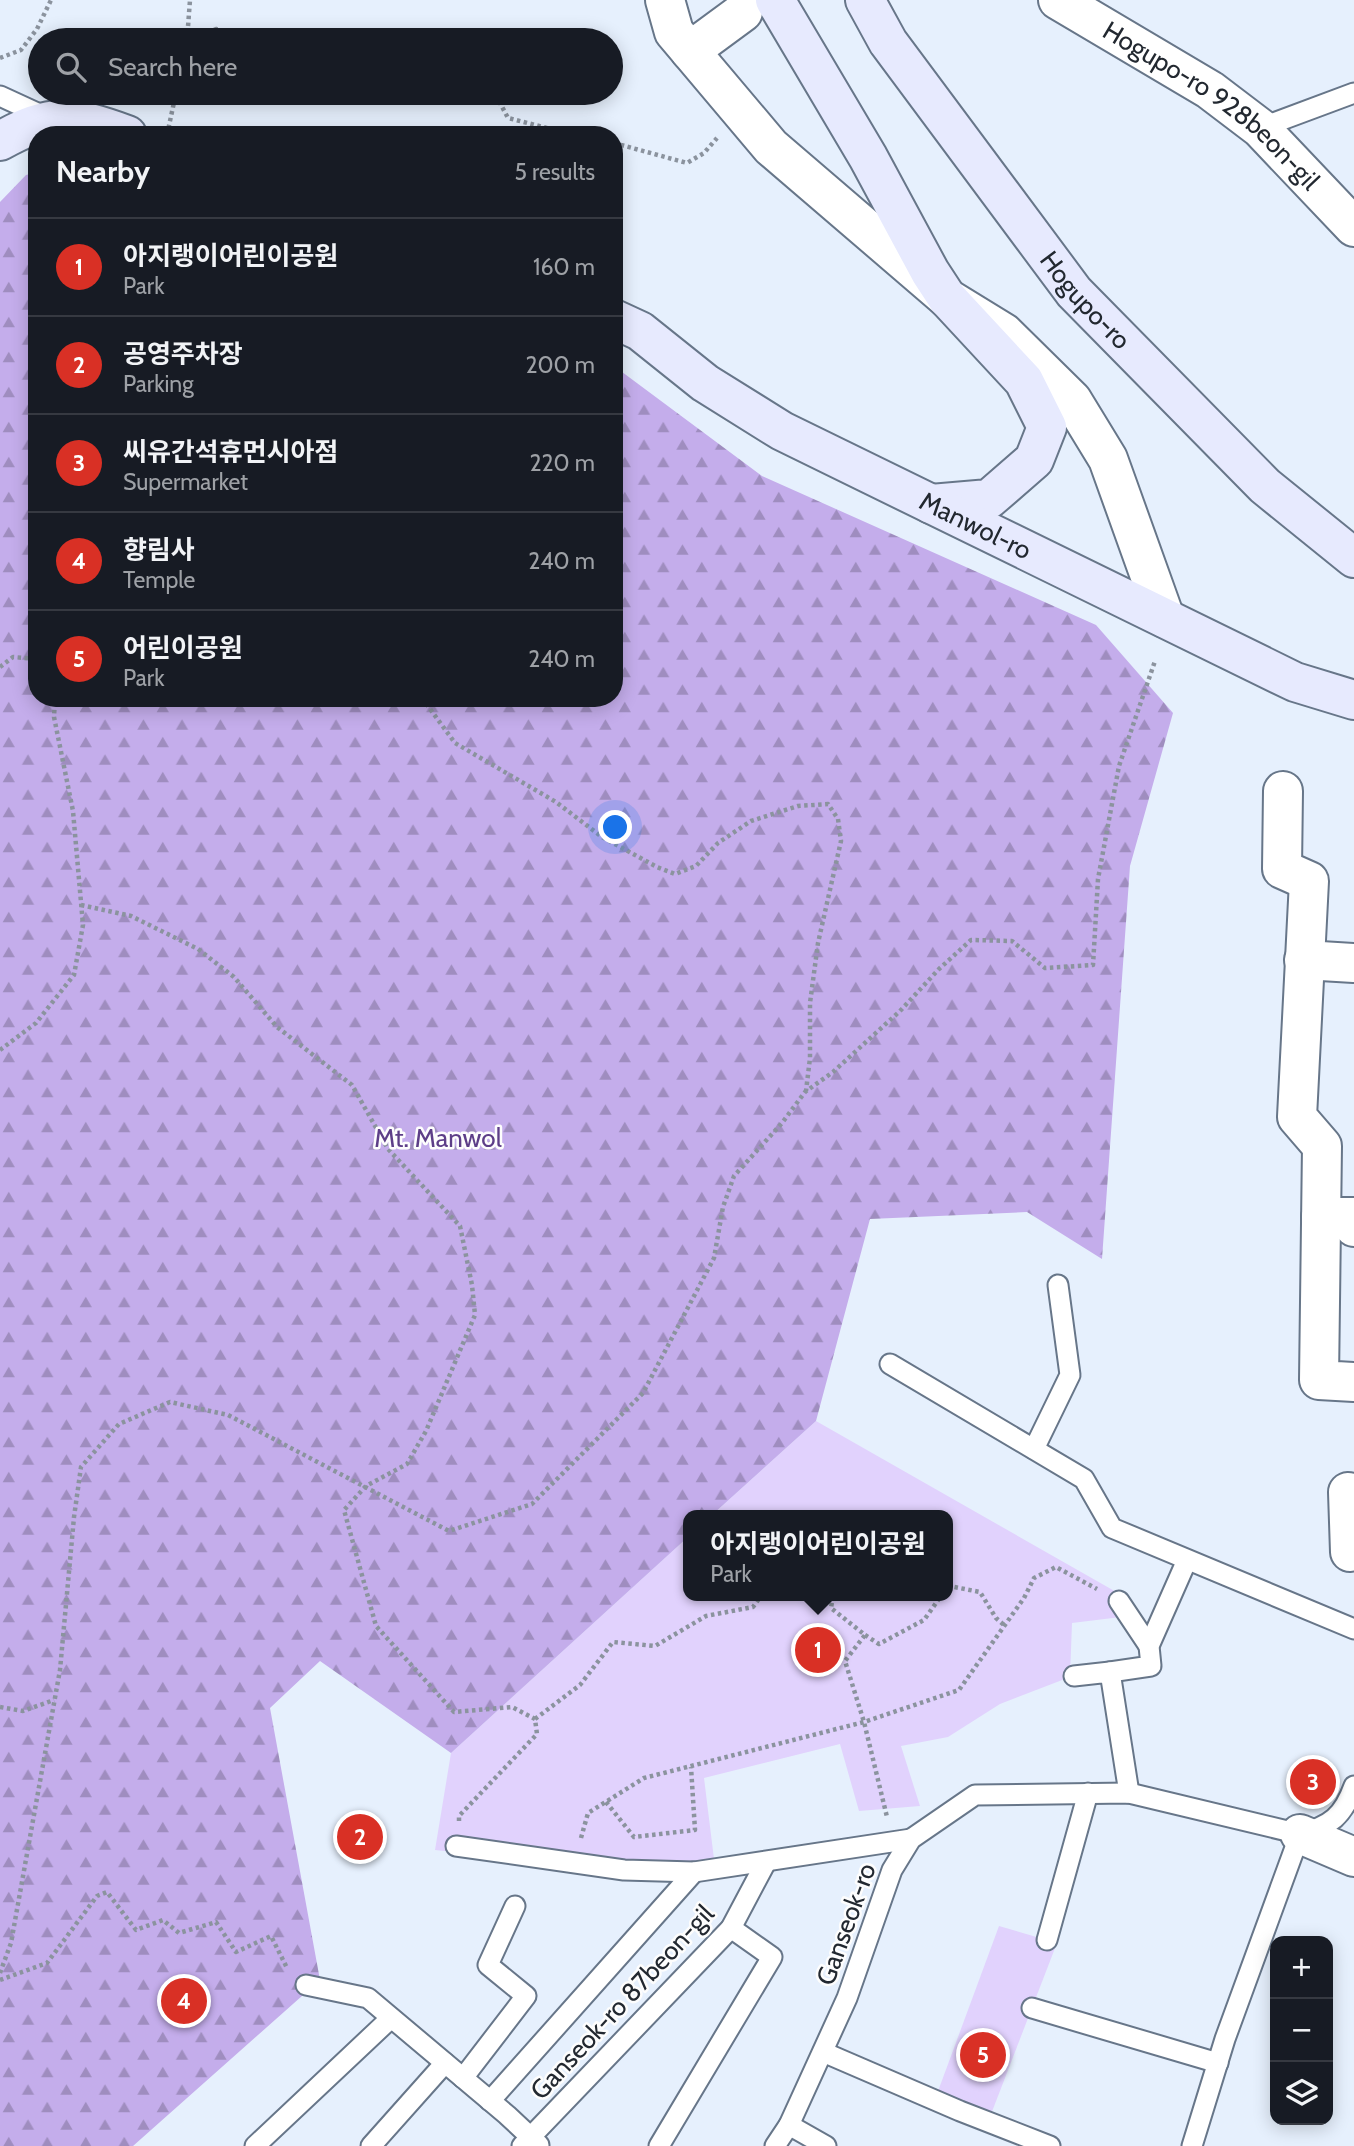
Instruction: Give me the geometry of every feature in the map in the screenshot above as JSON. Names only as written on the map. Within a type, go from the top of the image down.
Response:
[{"type":"main road","name":"Hogupo-ro","points":[[864,0],[888,42],[1074,292],[1265,486],[1354,558]]},
{"type":"main road","points":[[759,6],[867,157],[947,298],[1024,381],[1048,428],[1034,460],[989,499],[931,504]]},
{"type":"main road","points":[[29,126],[51,119],[88,121],[102,126]]},
{"type":"main road","points":[[0,141],[28,126]]},
{"type":"main road","name":"Manwol-ro","points":[[623,323],[639,331],[705,383],[782,431],[1295,682],[1354,700]]},
{"type":"street","points":[[665,0],[674,32],[771,147],[947,298],[1004,333],[1072,400],[1108,459],[1165,618]]},
{"type":"street","name":"Hogupo-ro 928beon-gil","points":[[1058,0],[1210,90],[1260,128],[1354,227]]},
{"type":"street","points":[[690,51],[759,6]]},
{"type":"street","points":[[1283,791],[1282,869],[1309,881],[1297,1117],[1322,1146],[1338,1222],[1319,1380],[1354,1382]]},
{"type":"street","points":[[1304,960],[1354,963]]},
{"type":"street","points":[[1350,1552],[1348,1492],[1354,1493]]},
{"type":"street","points":[[1300,1834],[1354,1857]]},
{"type":"lane","points":[[1260,128],[1354,93]]},
{"type":"lane","points":[[0,96],[51,119]]},
{"type":"lane","points":[[1034,1449],[1070,1375],[1058,1285]]},
{"type":"lane","points":[[890,1364],[1084,1479],[1112,1528],[1354,1629]]},
{"type":"lane","points":[[1149,1646],[1187,1560]]},
{"type":"lane","points":[[1074,1676],[1151,1666],[1149,1646],[1119,1601]]},
{"type":"lane","points":[[1110,1672],[1129,1793]]},
{"type":"lane","points":[[1192,2146],[1218,2063],[1300,1834],[1322,1829],[1336,1817],[1349,1801],[1354,1786]]},
{"type":"lane","points":[[1047,1940],[1088,1793]]},
{"type":"lane","name":"Ganseok-ro","points":[[775,2146],[789,2125],[847,1998],[891,1870],[911,1839],[975,1795],[1129,1793],[1300,1834]]},
{"type":"lane","points":[[456,1846],[624,1870],[694,1872],[911,1839]]},
{"type":"lane","name":"Ganseok-ro 87beon-gil","points":[[306,1985],[368,1998],[490,2101],[531,2143],[731,1928],[766,1861]]},
{"type":"lane","name":"Ganseok-ro 87beon-gil","points":[[490,2101],[694,1872]]},
{"type":"lane","points":[[463,2078],[526,1996],[488,1965],[515,1906]]},
{"type":"lane","points":[[659,2146],[772,1956],[731,1928]]},
{"type":"lane","points":[[1032,2008],[1218,2063]]},
{"type":"lane","points":[[254,2146],[391,2018]]},
{"type":"lane","points":[[823,2052],[1050,2146]]},
{"type":"lane","points":[[371,2146],[445,2063]]},
{"type":"lane","points":[[789,2125],[826,2146]]},
{"type":"path","points":[[37,28],[51,0]]},
{"type":"path","points":[[188,28],[190,0]]},
{"type":"path","points":[[0,58],[22,50],[28,42]]},
{"type":"path","points":[[169,126],[173,105]]},
{"type":"path","points":[[502,105],[508,118],[539,126]]},
{"type":"path","points":[[623,145],[687,163],[704,153],[740,110]]},
{"type":"path","points":[[0,667],[13,657],[28,658]]},
{"type":"path","points":[[0,1973],[11,1943],[60,1670],[80,1466],[119,1424],[170,1402],[228,1415],[366,1486],[391,1503],[449,1531],[533,1504],[643,1393],[714,1258],[723,1207],[734,1176],[806,1092],[833,1072],[900,1011],[939,969],[971,940],[1012,941],[1045,968],[1093,965],[1098,879],[1119,766],[1155,661]]},
{"type":"path","points":[[0,1050],[36,1023],[75,975],[83,925],[73,811],[54,717],[55,707]]},
{"type":"path","points":[[428,707],[454,743],[556,802],[602,837],[675,874],[696,866],[718,843],[751,821],[797,806],[828,804],[838,819],[841,841],[818,943],[810,1003],[810,1058],[806,1092]]},
{"type":"path","points":[[81,905],[131,916],[198,949],[234,977],[277,1027],[352,1085],[388,1150],[460,1226],[475,1315],[426,1431],[407,1464],[366,1486],[344,1510],[376,1626],[454,1712],[512,1707],[535,1719]]},
{"type":"path","points":[[573,1863],[588,1813],[644,1778],[864,1722],[959,1690],[1024,1598],[1034,1578],[1056,1567],[1119,1601]]},
{"type":"path","points":[[953,1588],[979,1592],[996,1618],[1005,1626]]},
{"type":"path","points":[[535,1719],[580,1685],[613,1642],[655,1646],[706,1616],[753,1607],[757,1601]]},
{"type":"path","points":[[832,1601],[831,1608],[879,1644],[923,1620],[937,1601]]},
{"type":"path","points":[[865,1635],[845,1661],[886,1808],[889,1842]]},
{"type":"path","points":[[0,1707],[23,1711],[54,1700]]},
{"type":"path","points":[[456,1846],[459,1816],[537,1734],[535,1719]]},
{"type":"path","points":[[606,1802],[634,1837],[695,1830],[691,1767]]},
{"type":"path","points":[[0,1980],[47,1964],[97,1896],[107,1892],[136,1930],[163,1920],[179,1933],[216,1922],[236,1952],[271,1936],[292,1976],[306,1985]]},
{"type":"shaded area","points":[[816,1421],[1118,1593],[1121,1617],[1072,1623],[1070,1677],[1000,1704],[948,1737],[901,1746],[920,1806],[859,1811],[840,1744],[704,1778],[714,1859],[624,1870],[435,1850],[451,1753],[683,1542],[683,1601],[953,1601],[953,1510],[718,1510]]},
{"type":"shaded area","points":[[999,1926],[1057,1943],[988,2122],[934,2102]]},
{"type":"green space","name":"Mt. Manwol","points":[[26,175],[28,707],[623,707],[623,373],[762,476],[1096,625],[1173,713],[1130,866],[1102,1259],[1027,1212],[870,1219],[816,1421],[718,1510],[683,1510],[683,1542],[451,1753],[320,1661],[270,1708],[320,1980],[133,2146],[0,2146],[0,202]]},
{"type":"place","name":"아지랭이어린이공원","points":[[818,1650]]},
{"type":"place","name":"씨유간석휴먼시아점","points":[[1313,1782]]},
{"type":"place","name":"공영주차장","points":[[360,1837]]},
{"type":"place","name":"향림사","points":[[184,2001]]},
{"type":"place","name":"어린이공원","points":[[983,2055]]}]
